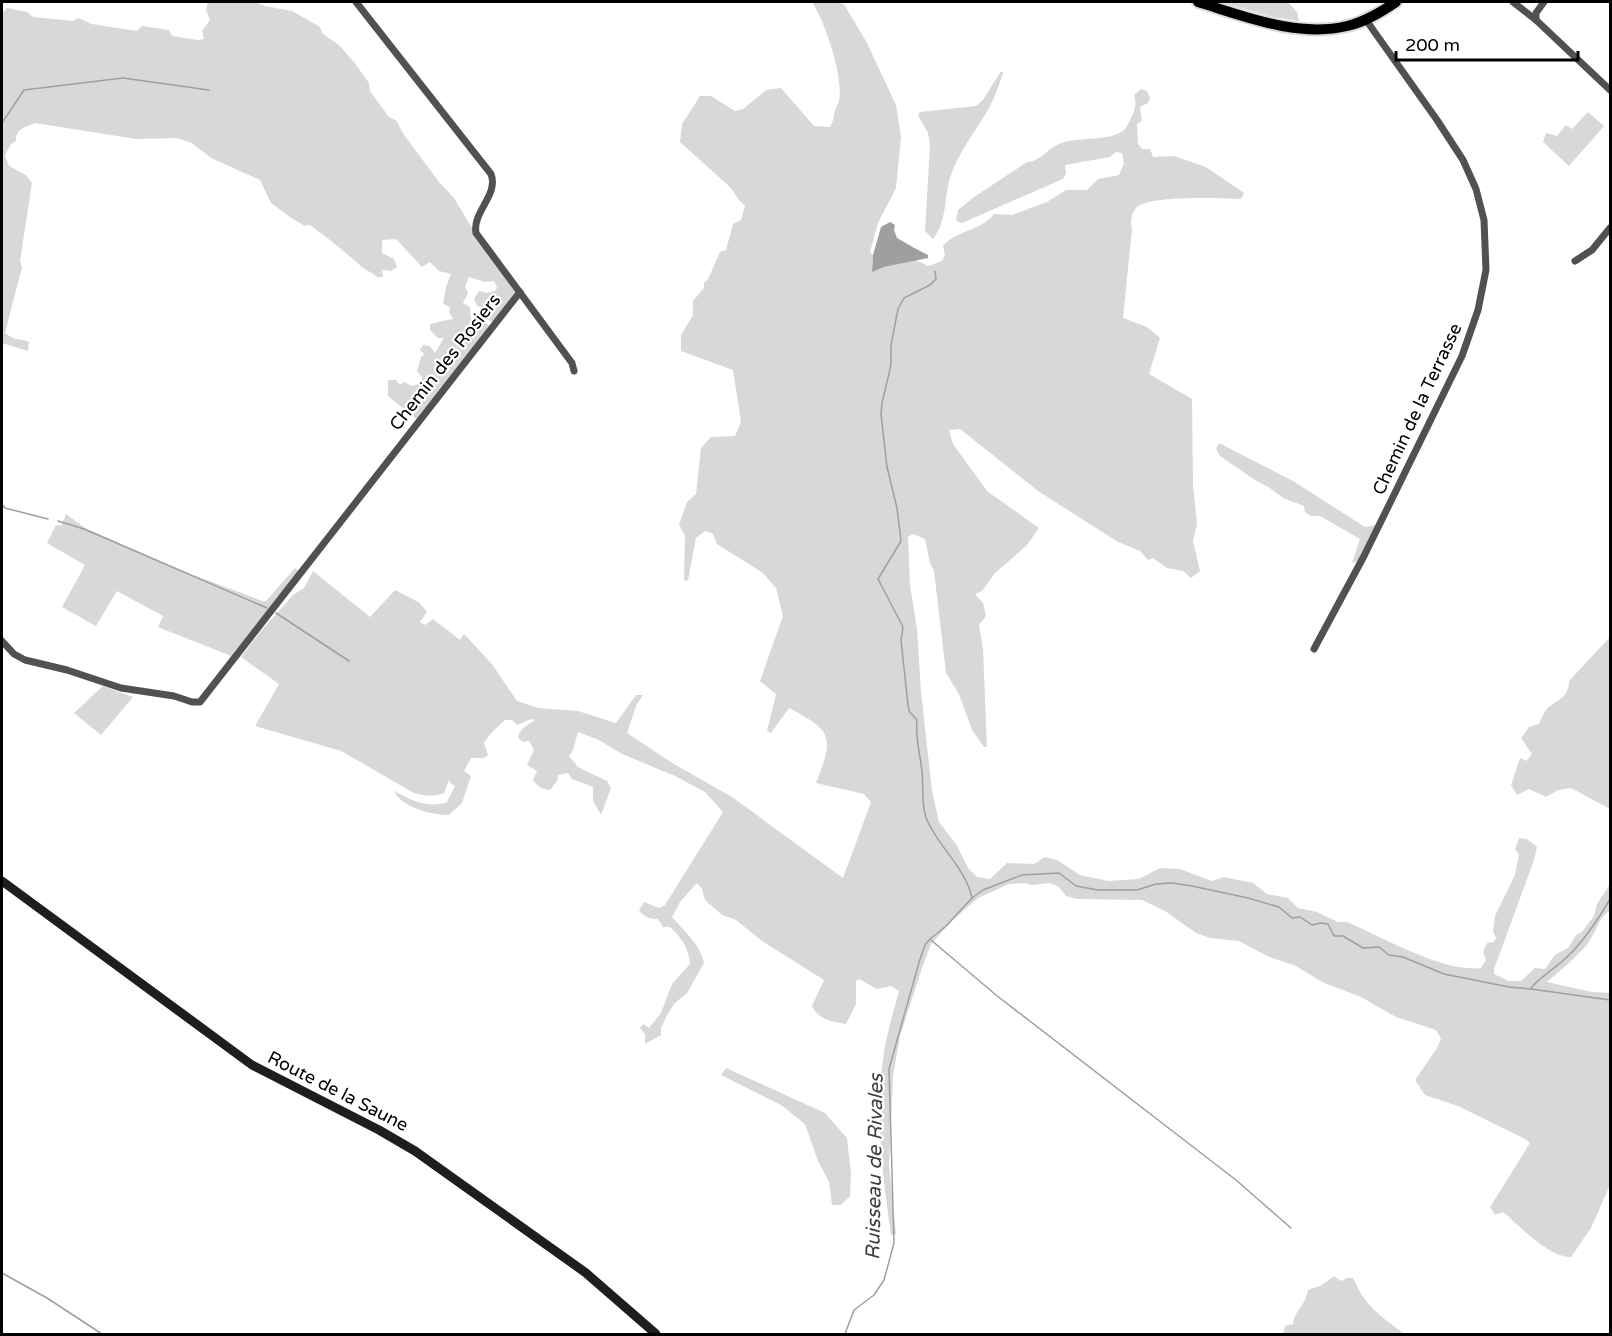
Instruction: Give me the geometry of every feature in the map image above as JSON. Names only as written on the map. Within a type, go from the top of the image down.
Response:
[{"type":"main road","points":[[1198,2],[1263,21],[1300,28],[1339,28],[1366,20],[1396,2]]},
{"type":"street","name":"Chemin des Rosiers","points":[[2,641],[8,650],[25,660],[67,670],[121,688],[198,702],[202,700],[488,330],[520,292],[475,229],[493,184],[491,174],[356,2]]},
{"type":"street","points":[[1513,2],[1536,20],[1611,90]]},
{"type":"street","points":[[1536,20],[1536,13],[1544,2]]},
{"type":"street","name":"Chemin de la Terrasse","points":[[1314,649],[1364,556],[1462,356],[1478,310],[1486,270],[1484,220],[1476,189],[1463,160],[1366,20]]},
{"type":"street","points":[[1575,261],[1592,250],[1611,228]]},
{"type":"street","points":[[520,292],[572,363],[574,371]]},
{"type":"street","name":"Route de la Saune","points":[[2,881],[245,1061],[388,1134],[416,1151],[586,1273],[657,1335]]},
{"type":"shaded area","points":[[208,2],[255,2],[292,11],[320,27],[323,34],[339,45],[354,62],[369,83],[370,91],[389,117],[397,121],[402,132],[439,182],[454,198],[475,233],[480,234],[496,255],[516,290],[511,300],[492,322],[482,316],[489,308],[487,305],[483,308],[477,306],[474,299],[479,291],[487,293],[495,291],[497,287],[494,281],[485,282],[469,277],[465,287],[468,293],[463,303],[470,307],[471,319],[478,323],[485,322],[489,326],[416,419],[388,396],[388,380],[396,380],[400,385],[404,382],[412,386],[421,383],[422,377],[417,371],[424,354],[420,350],[423,345],[430,346],[435,353],[444,338],[438,338],[430,330],[430,324],[453,319],[449,312],[450,307],[443,304],[451,274],[439,271],[430,262],[422,267],[396,239],[382,240],[382,253],[394,259],[397,267],[391,271],[382,270],[383,277],[377,277],[310,225],[305,226],[271,203],[260,180],[211,158],[192,143],[176,138],[136,139],[35,123],[19,131],[16,141],[11,144],[5,155],[9,166],[26,175],[32,183],[20,261],[22,267],[5,333],[29,342],[28,351],[2,343],[2,13],[7,8],[27,12],[33,17],[73,21],[78,18],[92,24],[137,31],[142,26],[169,30],[172,36],[198,40],[204,39],[202,31],[210,20],[206,10]]},
{"type":"shaded area","points":[[812,2],[841,2],[845,6],[866,41],[896,105],[901,137],[896,188],[878,223],[870,252],[873,255],[872,272],[916,260],[928,266],[942,261],[945,255],[943,246],[949,240],[983,224],[994,214],[1012,215],[1047,202],[1066,190],[1087,190],[1098,179],[1119,175],[1124,163],[1122,153],[1116,152],[1110,157],[1065,165],[1066,173],[1063,179],[962,223],[956,221],[958,210],[974,197],[1055,146],[1066,142],[1110,136],[1124,130],[1134,110],[1134,95],[1141,89],[1147,91],[1150,98],[1148,103],[1140,107],[1142,121],[1137,124],[1138,144],[1142,149],[1150,149],[1153,157],[1174,156],[1206,167],[1244,193],[1241,199],[1187,198],[1145,203],[1135,209],[1131,221],[1123,318],[1147,327],[1160,338],[1149,374],[1192,399],[1193,485],[1197,524],[1193,541],[1200,571],[1191,578],[1183,571],[1167,568],[1153,558],[1148,560],[1140,551],[1118,542],[1038,491],[960,429],[949,430],[953,444],[987,491],[1039,528],[1027,545],[995,573],[982,591],[975,594],[983,603],[986,616],[979,625],[983,649],[987,747],[984,747],[972,730],[959,694],[946,673],[934,571],[925,539],[913,534],[908,537],[910,585],[917,629],[921,691],[932,791],[939,822],[956,844],[968,868],[977,877],[990,879],[1007,863],[1034,864],[1045,857],[1057,860],[1080,875],[1108,881],[1139,879],[1160,868],[1180,869],[1212,881],[1224,877],[1253,883],[1267,894],[1288,898],[1298,908],[1317,912],[1338,922],[1347,922],[1432,960],[1466,968],[1481,968],[1486,960],[1483,952],[1487,943],[1494,942],[1496,938],[1493,931],[1495,916],[1515,875],[1519,854],[1515,849],[1519,838],[1527,839],[1537,847],[1533,863],[1494,969],[1494,974],[1509,981],[1521,981],[1535,968],[1545,969],[1555,955],[1568,948],[1576,935],[1582,932],[1594,916],[1597,904],[1610,884],[1610,910],[1602,917],[1586,946],[1547,982],[1592,992],[1610,993],[1610,1185],[1591,1228],[1571,1257],[1553,1252],[1503,1212],[1495,1215],[1490,1207],[1530,1143],[1458,1106],[1425,1095],[1415,1080],[1441,1039],[1436,1030],[1396,1017],[1361,997],[1322,982],[1296,966],[1267,956],[1239,941],[1210,938],[1196,933],[1165,911],[1142,900],[1077,899],[1066,896],[1059,887],[1050,883],[1009,884],[978,898],[931,944],[900,1036],[893,1076],[889,1165],[896,1234],[891,1235],[883,1170],[880,1103],[884,1050],[899,991],[891,986],[877,989],[859,979],[856,981],[856,1004],[846,1024],[822,1017],[812,1006],[824,980],[762,941],[736,920],[722,915],[705,900],[702,889],[697,883],[680,902],[672,917],[695,944],[704,963],[687,993],[675,1003],[667,1015],[661,1028],[661,1035],[645,1044],[645,1034],[640,1028],[644,1024],[649,1028],[661,1013],[672,984],[690,964],[686,948],[674,931],[670,927],[663,927],[658,919],[647,917],[639,910],[644,902],[659,908],[665,905],[723,812],[705,792],[578,732],[569,756],[578,767],[607,781],[611,788],[601,815],[593,801],[593,787],[572,779],[568,773],[558,775],[557,781],[550,790],[536,784],[533,780],[537,771],[527,765],[534,750],[529,741],[523,742],[518,738],[522,729],[535,720],[531,719],[517,725],[512,720],[505,720],[484,743],[488,755],[484,758],[471,758],[464,771],[471,776],[462,803],[449,815],[434,814],[410,806],[394,791],[426,804],[440,804],[447,802],[455,786],[449,780],[444,793],[429,796],[414,793],[341,751],[255,726],[279,684],[241,657],[293,595],[304,588],[313,571],[370,617],[395,590],[420,603],[427,612],[420,622],[425,625],[433,619],[460,640],[464,634],[492,664],[517,701],[538,708],[578,711],[616,723],[636,695],[643,695],[636,706],[627,733],[674,764],[732,797],[843,878],[871,802],[864,794],[816,783],[826,755],[826,737],[822,730],[804,716],[789,708],[771,733],[767,731],[776,694],[760,681],[783,616],[776,588],[763,573],[717,544],[713,534],[705,531],[696,538],[688,580],[684,581],[685,536],[679,525],[687,502],[696,494],[701,448],[711,437],[735,436],[741,422],[733,370],[681,351],[681,335],[693,315],[693,301],[704,288],[704,283],[720,252],[726,250],[733,224],[741,220],[745,206],[731,188],[680,142],[682,124],[700,96],[711,96],[735,111],[743,109],[766,90],[781,88],[814,126],[830,127],[839,101],[839,78],[828,36]]},
{"type":"shaded area","points":[[1221,2],[1288,2],[1297,12],[1299,21],[1274,17]]},
{"type":"shaded area","points":[[1001,71],[1003,73],[991,104],[955,165],[948,186],[942,220],[933,239],[925,231],[930,144],[928,133],[918,115],[920,112],[976,106],[983,100]]},
{"type":"shaded area","points":[[1588,112],[1604,126],[1569,166],[1543,142],[1546,133],[1557,136],[1566,125],[1572,129]]},
{"type":"shaded area","points":[[890,222],[895,225],[897,238],[928,255],[928,258],[884,267],[872,272],[873,255],[881,227]]},
{"type":"shaded area","points":[[1219,443],[1293,481],[1365,527],[1376,525],[1358,561],[1352,563],[1360,539],[1320,516],[1311,516],[1305,512],[1304,506],[1283,498],[1255,480],[1220,456],[1216,449]]},
{"type":"shaded area","points":[[66,514],[85,528],[188,573],[265,602],[295,568],[299,571],[231,656],[158,627],[163,616],[117,591],[96,626],[62,607],[85,565],[47,543],[56,525],[61,526]]},
{"type":"shaded area","points":[[1610,637],[1610,809],[1571,788],[1558,790],[1546,797],[1529,789],[1517,795],[1511,785],[1518,764],[1521,758],[1526,761],[1532,754],[1521,738],[1529,727],[1539,724],[1546,710],[1567,692],[1569,681]]},
{"type":"shaded area","points":[[103,686],[133,697],[101,735],[74,713]]},
{"type":"shaded area","points":[[726,1068],[825,1113],[847,1138],[851,1174],[850,1196],[841,1205],[832,1205],[829,1182],[818,1161],[805,1124],[781,1105],[721,1075]]},
{"type":"shaded area","points":[[1334,1276],[1341,1281],[1353,1278],[1369,1304],[1404,1334],[1283,1334],[1285,1326],[1293,1324],[1308,1290],[1322,1285]]},
{"type":"waterway","points":[[2,123],[24,90],[123,78],[209,90]]},
{"type":"waterway","points":[[935,271],[936,279],[930,285],[904,298],[898,309],[891,345],[891,365],[881,414],[887,467],[897,508],[901,541],[878,579],[903,627],[901,640],[908,705],[909,711],[917,720],[925,813],[935,835],[965,878],[972,898]]},
{"type":"waterway","points":[[2,504],[5,508],[48,519]]},
{"type":"waterway","points":[[58,521],[84,529],[267,608]]},
{"type":"waterway","points":[[276,613],[349,661]]},
{"type":"waterway","name":"Ruisseau de Rivales","points":[[845,1334],[854,1310],[874,1295],[884,1280],[894,1243],[889,1069],[920,959],[930,939],[983,890],[1022,875],[1059,873],[1076,886],[1098,890],[1137,890],[1156,884],[1172,883],[1192,886],[1279,907],[1292,918],[1300,917],[1312,925],[1328,924],[1334,936],[1343,936],[1363,948],[1379,947],[1389,955],[1403,957],[1444,974],[1530,989],[1576,948],[1610,899]]},
{"type":"waterway","points":[[931,940],[996,995],[1236,1180],[1291,1228]]},
{"type":"waterway","points":[[1531,989],[1610,1000]]},
{"type":"waterway","points":[[2,1273],[47,1298],[102,1334]]}]
